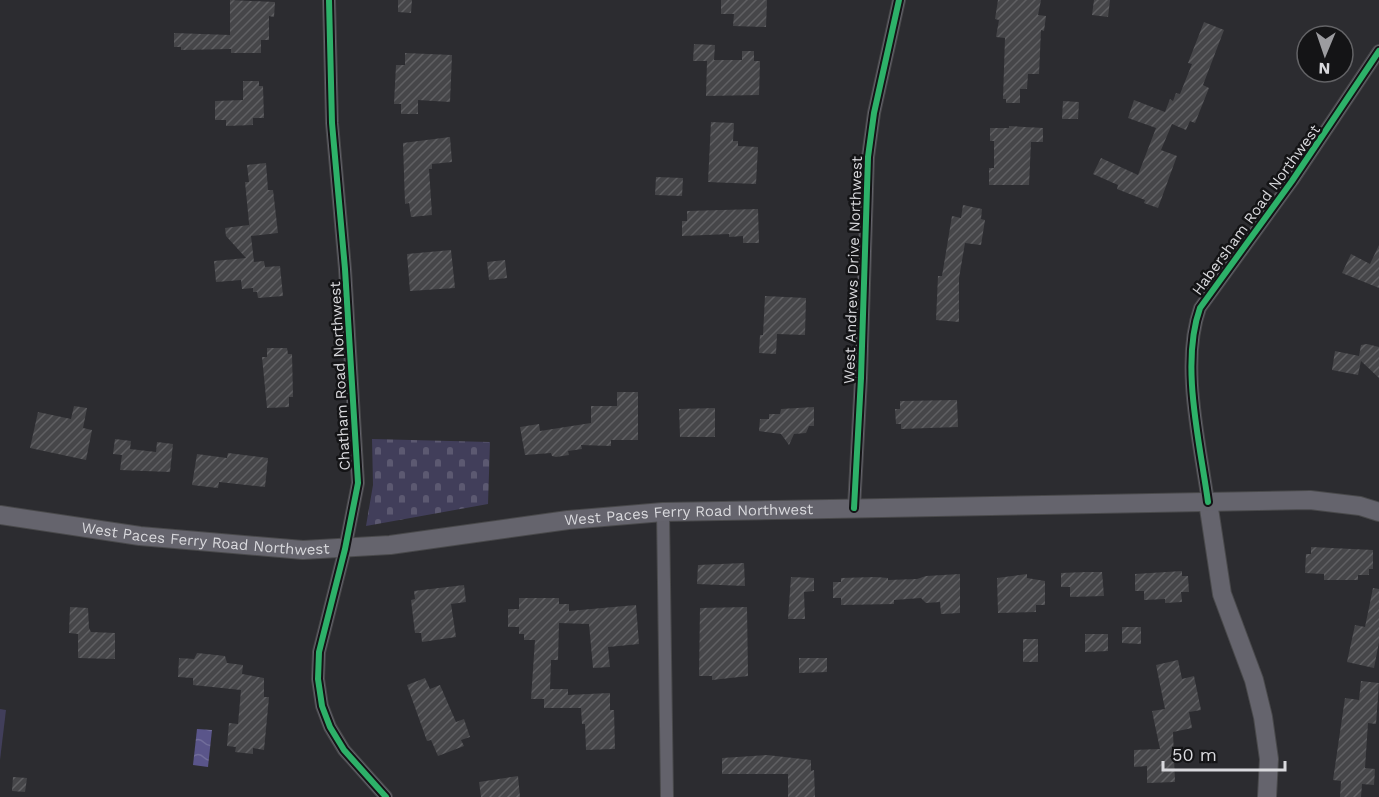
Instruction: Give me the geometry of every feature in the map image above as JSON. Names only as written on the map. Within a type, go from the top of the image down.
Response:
[{"type":"main road","name":"West Paces Ferry Road Northwest","points":[[0,515],[211,544],[303,550],[345,549],[568,520],[663,512],[1310,500],[1360,506],[1379,512]]},
{"type":"main road","name":"Habersham Road Northwest","points":[[1208,502],[1222,594],[1254,680],[1263,717],[1269,759],[1267,797]]},
{"type":"street","name":"Chatham Road Northwest","points":[[329,0],[332,123],[357,442],[358,483],[345,549],[319,652],[319,688],[330,727],[344,750],[386,797]]},
{"type":"street","name":"West Andrews Drive Northwest","points":[[854,508],[861,378],[868,157],[874,113],[899,0]]},
{"type":"street","name":"Habersham Road Northwest","points":[[1208,502],[1190,364],[1194,326],[1200,308],[1292,181],[1379,51]]},
{"type":"street","points":[[663,512],[667,797]]},
{"type":"green space","points":[[372,439],[490,442],[488,504],[366,526],[373,485]]},
{"type":"green space","points":[[0,709],[6,710],[0,760]]},
{"type":"water","points":[[197,729],[212,730],[208,767],[193,765]]},
{"type":"building","points":[[230,0],[275,2],[274,17],[269,16],[269,40],[261,40],[261,53],[231,53],[231,49],[181,50],[181,47],[174,47],[174,33],[230,35]]},
{"type":"building","points":[[398,0],[412,0],[411,13],[398,12]]},
{"type":"building","points":[[721,0],[767,0],[766,27],[733,26],[734,14],[721,14]]},
{"type":"building","points":[[998,0],[1041,0],[1038,15],[1046,16],[1044,31],[1041,30],[1039,74],[1028,74],[1027,89],[1020,89],[1020,103],[1006,103],[1006,99],[1003,99],[1005,38],[996,37],[999,20],[995,19]]},
{"type":"building","points":[[1094,0],[1110,0],[1108,17],[1092,15]]},
{"type":"building","points":[[1204,22],[1224,30],[1203,85],[1209,88],[1195,123],[1190,121],[1186,130],[1172,124],[1161,150],[1177,156],[1158,208],[1117,189],[1118,185],[1093,174],[1101,158],[1138,175],[1156,128],[1128,118],[1134,100],[1165,112],[1170,99],[1173,101],[1176,93],[1180,94],[1192,64],[1188,63]]},
{"type":"building","points":[[694,44],[715,45],[714,60],[742,60],[742,51],[754,51],[754,61],[760,61],[759,95],[706,96],[707,61],[693,61]]},
{"type":"building","points":[[405,53],[452,55],[450,102],[418,100],[418,114],[401,114],[401,104],[394,104],[396,65],[405,65]]},
{"type":"building","points":[[243,81],[259,81],[259,86],[263,86],[264,118],[253,118],[253,125],[226,126],[226,120],[215,120],[215,101],[243,100]]},
{"type":"building","points":[[1063,101],[1079,102],[1078,119],[1062,119]]},
{"type":"building","points":[[711,122],[734,123],[733,141],[738,141],[738,146],[758,147],[756,184],[708,182]]},
{"type":"building","points":[[1009,126],[1043,128],[1043,142],[1031,142],[1029,185],[989,185],[989,168],[994,168],[994,141],[990,141],[990,128],[1009,128]]},
{"type":"building","points":[[450,137],[452,162],[432,164],[432,169],[429,169],[432,215],[411,217],[409,203],[405,204],[403,143]]},
{"type":"building","points":[[266,163],[268,190],[273,190],[278,233],[251,236],[254,262],[264,261],[265,267],[280,266],[283,296],[258,298],[253,288],[242,289],[241,280],[216,282],[214,261],[246,258],[226,236],[225,228],[249,225],[250,233],[245,182],[249,182],[247,165]]},
{"type":"building","points":[[656,177],[683,178],[682,196],[655,195]]},
{"type":"building","points":[[963,205],[982,209],[981,219],[985,220],[981,245],[965,243],[959,278],[959,322],[936,320],[938,276],[942,276],[952,216],[961,218]]},
{"type":"building","points":[[758,209],[759,243],[743,243],[743,236],[729,237],[729,234],[682,236],[682,221],[687,221],[687,211]]},
{"type":"building","points":[[1379,245],[1379,288],[1342,273],[1351,254],[1370,264]]},
{"type":"building","points":[[451,250],[455,288],[410,291],[407,254]]},
{"type":"building","points":[[505,260],[507,278],[489,280],[487,262]]},
{"type":"building","points":[[765,296],[806,298],[805,335],[777,334],[776,354],[759,353],[760,335],[763,335]]},
{"type":"building","points":[[1361,345],[1379,347],[1379,378],[1361,361],[1358,375],[1332,370],[1335,351],[1359,356]]},
{"type":"building","points":[[267,348],[287,348],[288,354],[292,354],[293,397],[289,397],[289,407],[267,408],[262,357],[267,357]]},
{"type":"building","points":[[617,392],[638,392],[638,440],[611,440],[611,446],[581,445],[582,449],[568,451],[569,455],[556,457],[551,453],[525,455],[520,427],[539,424],[540,431],[591,423],[591,406],[617,406]]},
{"type":"building","points":[[957,400],[958,427],[901,429],[901,424],[896,424],[895,409],[900,409],[900,401]]},
{"type":"building","points":[[74,406],[87,408],[83,428],[92,430],[86,460],[30,448],[38,412],[71,419]]},
{"type":"building","points":[[814,407],[814,426],[809,426],[806,433],[794,434],[789,445],[781,434],[759,431],[760,419],[769,419],[769,414],[780,414],[781,409]]},
{"type":"building","points":[[715,408],[715,437],[680,437],[679,409]]},
{"type":"building","points":[[115,439],[131,441],[130,449],[156,452],[157,442],[173,444],[170,472],[120,470],[122,455],[113,454]]},
{"type":"building","points":[[228,453],[268,458],[265,487],[219,482],[218,488],[192,485],[197,454],[227,458]]},
{"type":"building","points":[[1311,547],[1373,550],[1373,569],[1369,569],[1369,575],[1358,575],[1358,580],[1324,580],[1324,574],[1305,573],[1306,554],[1311,554]]},
{"type":"building","points":[[744,563],[745,586],[697,584],[698,565]]},
{"type":"building","points":[[1182,571],[1182,576],[1188,576],[1189,592],[1181,592],[1182,602],[1165,603],[1165,599],[1144,600],[1144,591],[1135,591],[1135,574]]},
{"type":"building","points":[[1102,572],[1104,596],[1070,597],[1070,587],[1061,587],[1061,573]]},
{"type":"building","points":[[960,574],[960,613],[941,614],[940,602],[926,603],[921,598],[894,600],[894,604],[841,605],[841,598],[833,598],[833,582],[841,582],[841,578],[875,577],[888,578],[888,580]]},
{"type":"building","points":[[1027,574],[1027,578],[1045,581],[1045,605],[1036,605],[1036,612],[998,613],[997,578]]},
{"type":"building","points":[[791,577],[814,578],[814,591],[804,592],[805,619],[788,619]]},
{"type":"building","points":[[464,585],[466,602],[451,604],[456,637],[422,642],[421,633],[415,633],[411,600],[415,599],[414,591]]},
{"type":"building","points":[[1373,588],[1379,589],[1379,642],[1374,668],[1347,662],[1355,625],[1365,627]]},
{"type":"building","points":[[519,598],[559,598],[559,604],[569,604],[569,611],[636,605],[639,644],[608,647],[610,667],[593,668],[589,624],[559,623],[558,660],[551,660],[550,689],[568,689],[568,695],[610,693],[610,710],[614,710],[615,749],[586,750],[585,724],[582,724],[581,708],[544,708],[544,699],[531,699],[535,640],[524,640],[524,634],[519,634],[519,627],[508,627],[508,609],[519,609]]},
{"type":"building","points":[[70,607],[88,608],[91,632],[115,633],[115,659],[78,658],[78,634],[69,633]]},
{"type":"building","points":[[747,607],[748,676],[712,680],[712,676],[699,676],[700,608]]},
{"type":"building","points":[[1122,627],[1141,627],[1141,644],[1122,643]]},
{"type":"building","points":[[1085,634],[1108,634],[1108,651],[1085,652]]},
{"type":"building","points":[[1023,639],[1038,639],[1038,662],[1023,662]]},
{"type":"building","points":[[197,653],[225,656],[227,663],[243,665],[242,674],[264,678],[264,697],[269,697],[264,750],[253,748],[253,754],[235,752],[236,747],[227,746],[229,723],[238,724],[241,690],[193,685],[193,678],[178,677],[179,658],[194,659]]},
{"type":"building","points":[[799,658],[827,658],[827,672],[799,673]]},
{"type":"building","points":[[1178,660],[1182,679],[1194,676],[1201,710],[1189,712],[1192,728],[1173,732],[1175,782],[1147,783],[1147,766],[1134,767],[1134,750],[1160,749],[1152,711],[1165,709],[1156,665]]},
{"type":"building","points":[[425,678],[430,689],[440,685],[456,722],[464,719],[470,737],[461,740],[464,746],[438,756],[431,740],[427,741],[407,685]]},
{"type":"building","points":[[1361,681],[1379,683],[1376,724],[1368,723],[1365,768],[1375,769],[1374,785],[1362,784],[1361,797],[1340,797],[1341,781],[1333,780],[1345,698],[1359,700]]},
{"type":"building","points":[[767,755],[811,760],[811,771],[814,770],[815,797],[788,797],[788,774],[722,774],[722,758]]},
{"type":"building","points":[[518,776],[520,797],[481,797],[479,782]]},
{"type":"building","points":[[13,777],[27,778],[25,792],[12,791]]},
{"type":"cycle path","points":[[329,0],[332,123],[345,269],[358,483],[345,549],[319,652],[318,679],[322,706],[330,727],[344,750],[386,797]]},
{"type":"cycle path","points":[[854,508],[861,378],[868,157],[874,113],[899,0]]},
{"type":"cycle path","points":[[1208,502],[1192,378],[1194,330],[1200,308],[1292,181],[1379,51]]}]
